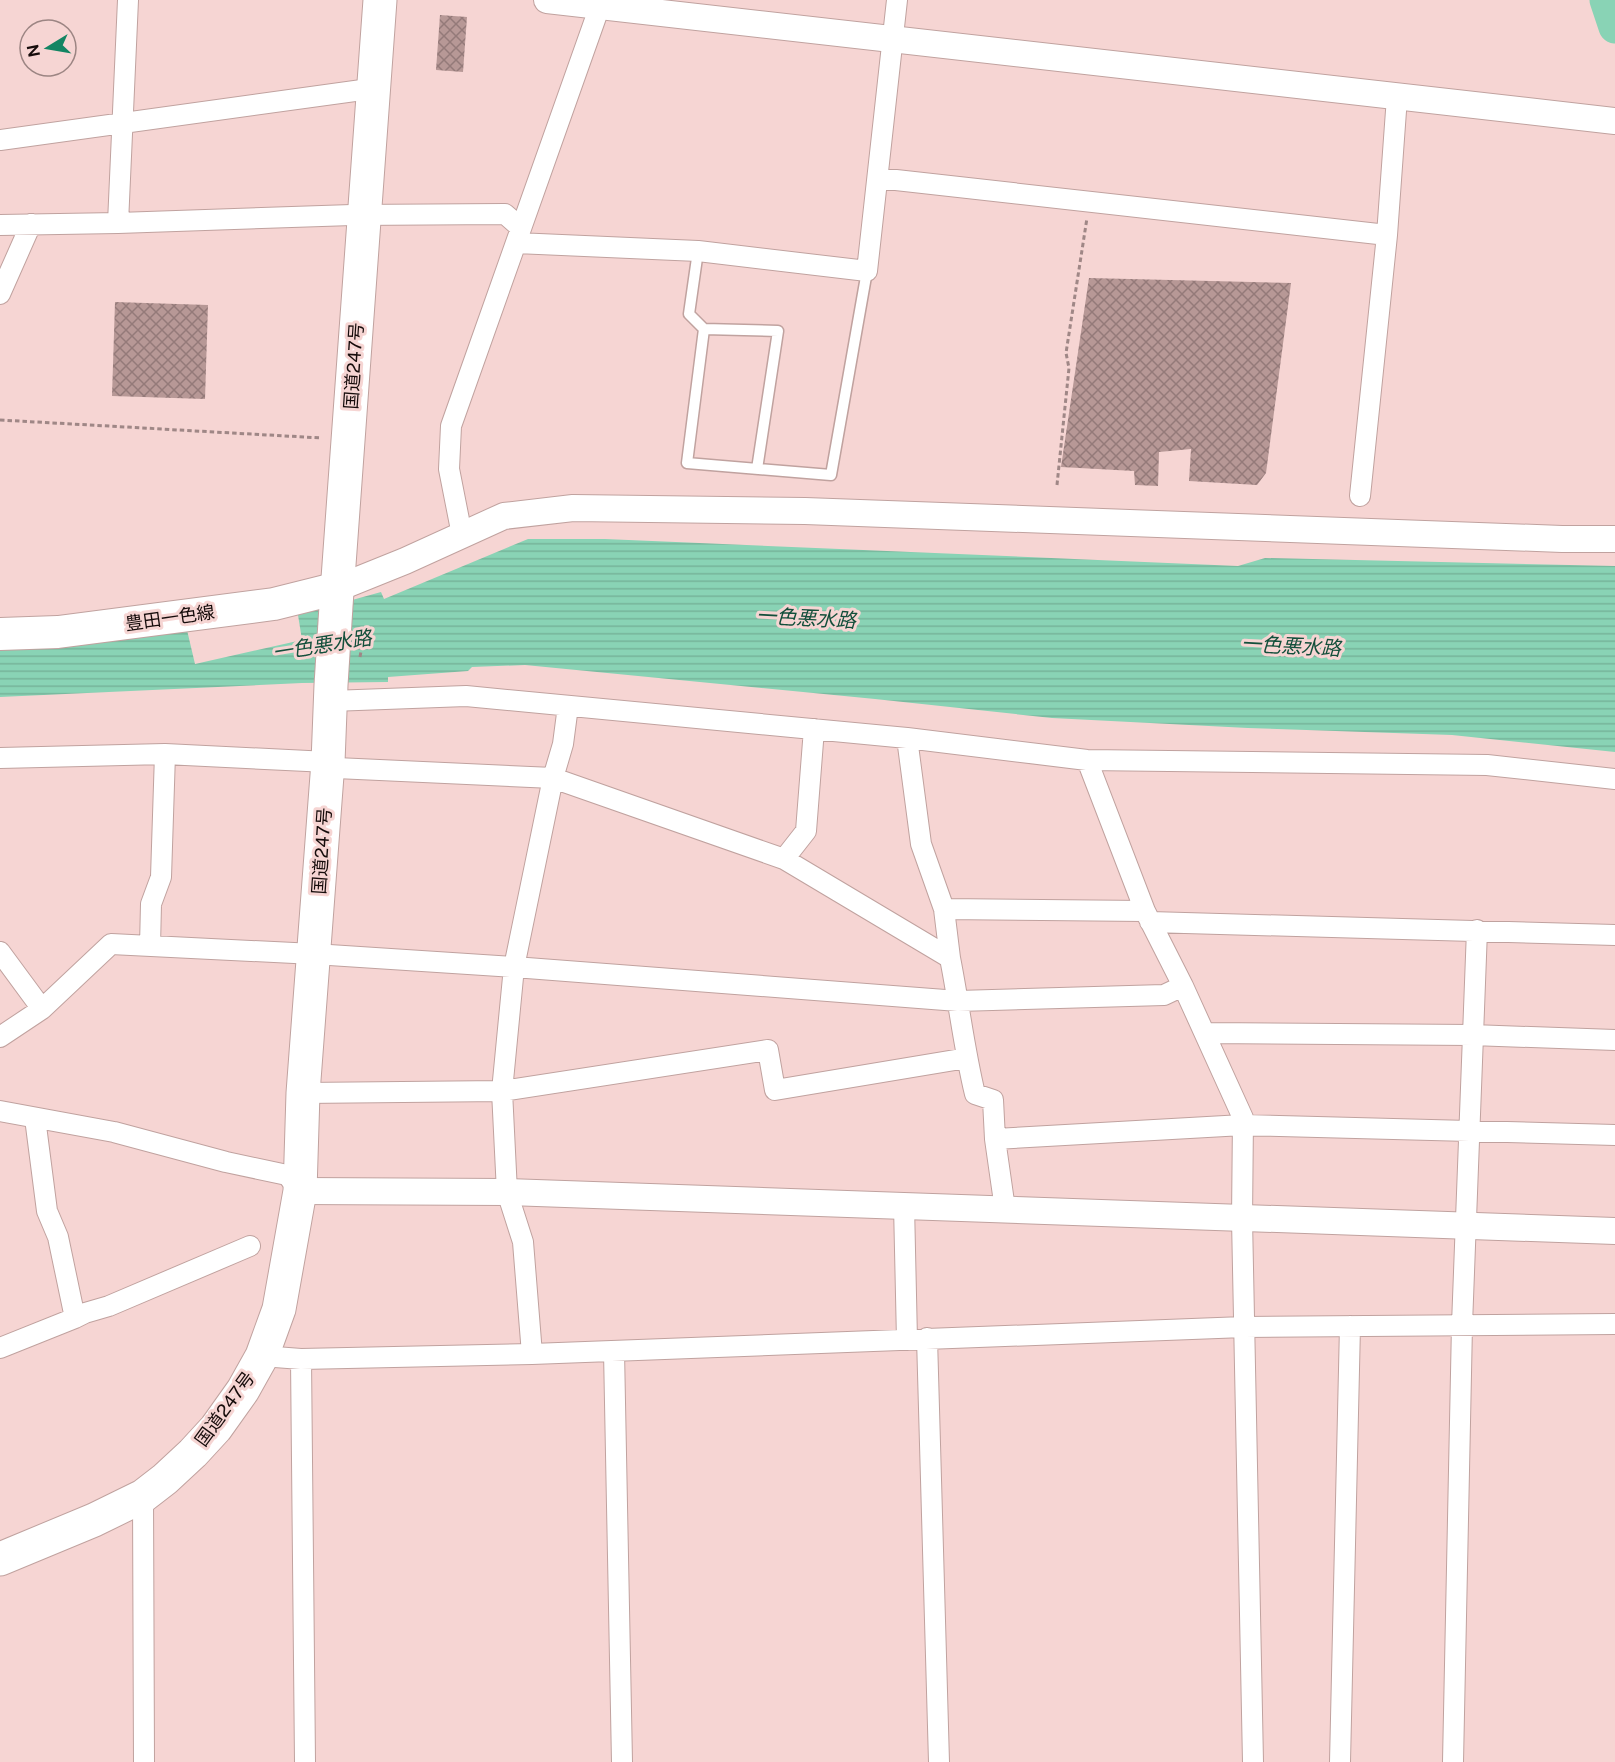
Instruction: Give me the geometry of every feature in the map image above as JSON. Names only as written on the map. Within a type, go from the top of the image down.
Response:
[{"type":"highway","name":"国道247号","points":[[0,1559],[94,1520],[143,1496],[165,1479],[216,1428],[243,1390],[262,1356],[279,1309],[300,1191],[303,1093],[380,0]]},
{"type":"main road","name":"豊田一色線","points":[[0,634],[58,632],[337,597]]},
{"type":"street","points":[[118,223],[128,0]]},
{"type":"street","points":[[548,0],[602,3],[892,40],[1605,120]]},
{"type":"street","points":[[519,235],[698,251],[867,271],[897,0]]},
{"type":"street","points":[[462,535],[449,468],[451,426],[602,3]]},
{"type":"street","points":[[0,140],[351,91],[374,90]]},
{"type":"street","points":[[1359,496],[1387,236],[1397,97]]},
{"type":"street","points":[[878,178],[1387,236]]},
{"type":"street","points":[[0,225],[365,215],[505,214],[519,235]]},
{"type":"street","points":[[0,294],[30,224]]},
{"type":"street","points":[[337,597],[405,561],[504,516],[573,508],[805,511],[1562,539],[1615,539]]},
{"type":"street","points":[[331,693],[466,696],[907,738],[1087,760],[1487,765],[1615,779]]},
{"type":"street","points":[[532,1354],[523,1242],[507,1192],[502,1091],[514,967],[553,778],[563,744],[568,706]]},
{"type":"street","points":[[784,859],[806,831],[814,729]]},
{"type":"street","points":[[907,738],[921,844],[944,909],[950,958],[975,1094],[993,1100],[995,1139],[1005,1209]]},
{"type":"street","points":[[150,946],[151,904],[161,877],[165,754]]},
{"type":"street","points":[[0,758],[165,754],[328,762],[336,768],[553,778],[784,859],[950,958]]},
{"type":"street","points":[[1087,760],[1147,916],[1206,1033],[1243,1118],[1242,1219],[1253,1762]]},
{"type":"street","points":[[944,909],[1615,935]]},
{"type":"street","points":[[1453,1762],[1462,1325],[1477,930]]},
{"type":"street","points":[[0,1037],[42,1009],[111,944],[514,967],[958,1001],[1164,995],[1183,986]]},
{"type":"street","points":[[0,952],[42,1009]]},
{"type":"street","points":[[1206,1033],[1472,1035],[1615,1040]]},
{"type":"street","points":[[303,1093],[502,1091],[768,1050],[775,1090],[967,1058]]},
{"type":"street","points":[[0,1111],[114,1132],[226,1162],[287,1174],[300,1191],[507,1192],[1615,1232]]},
{"type":"street","points":[[35,1118],[47,1211],[58,1237],[75,1318]]},
{"type":"street","points":[[995,1139],[1243,1125],[1615,1135]]},
{"type":"street","points":[[904,1206],[917,1339],[939,1762]]},
{"type":"street","points":[[0,1348],[85,1313],[109,1306],[250,1246]]},
{"type":"street","points":[[262,1356],[301,1359],[532,1354],[1244,1327],[1615,1324]]},
{"type":"street","points":[[1340,1762],[1350,1326]]},
{"type":"street","points":[[614,1351],[622,1762]]},
{"type":"street","points":[[301,1359],[305,1762]]},
{"type":"street","points":[[143,1496],[144,1762]]},
{"type":"lane","points":[[698,251],[689,314],[704,329],[778,331],[757,469]]},
{"type":"lane","points":[[704,329],[687,463],[831,475],[867,271]]},
{"type":"path","points":[[1057,485],[1069,368],[1066,353],[1090,202]]},
{"type":"path","points":[[0,420],[325,438]]},
{"type":"water","name":"一色悪水路","points":[[528,539],[605,539],[1238,566],[1265,558],[1615,566],[1615,752],[1452,735],[1052,718],[525,665],[472,667],[468,671],[388,677],[388,682],[302,683],[0,697],[0,644],[187,630],[195,664],[302,640],[298,615],[381,592],[384,599]]},
{"type":"building","points":[[440,15],[467,17],[463,72],[436,70]]},
{"type":"building","points":[[1089,278],[1291,283],[1266,473],[1257,485],[1189,481],[1191,449],[1159,452],[1158,486],[1135,485],[1134,471],[1061,467]]},
{"type":"building","points":[[115,302],[208,305],[205,399],[112,396]]},
{"type":"waterway","points":[[1606,0],[1615,27]]}]
